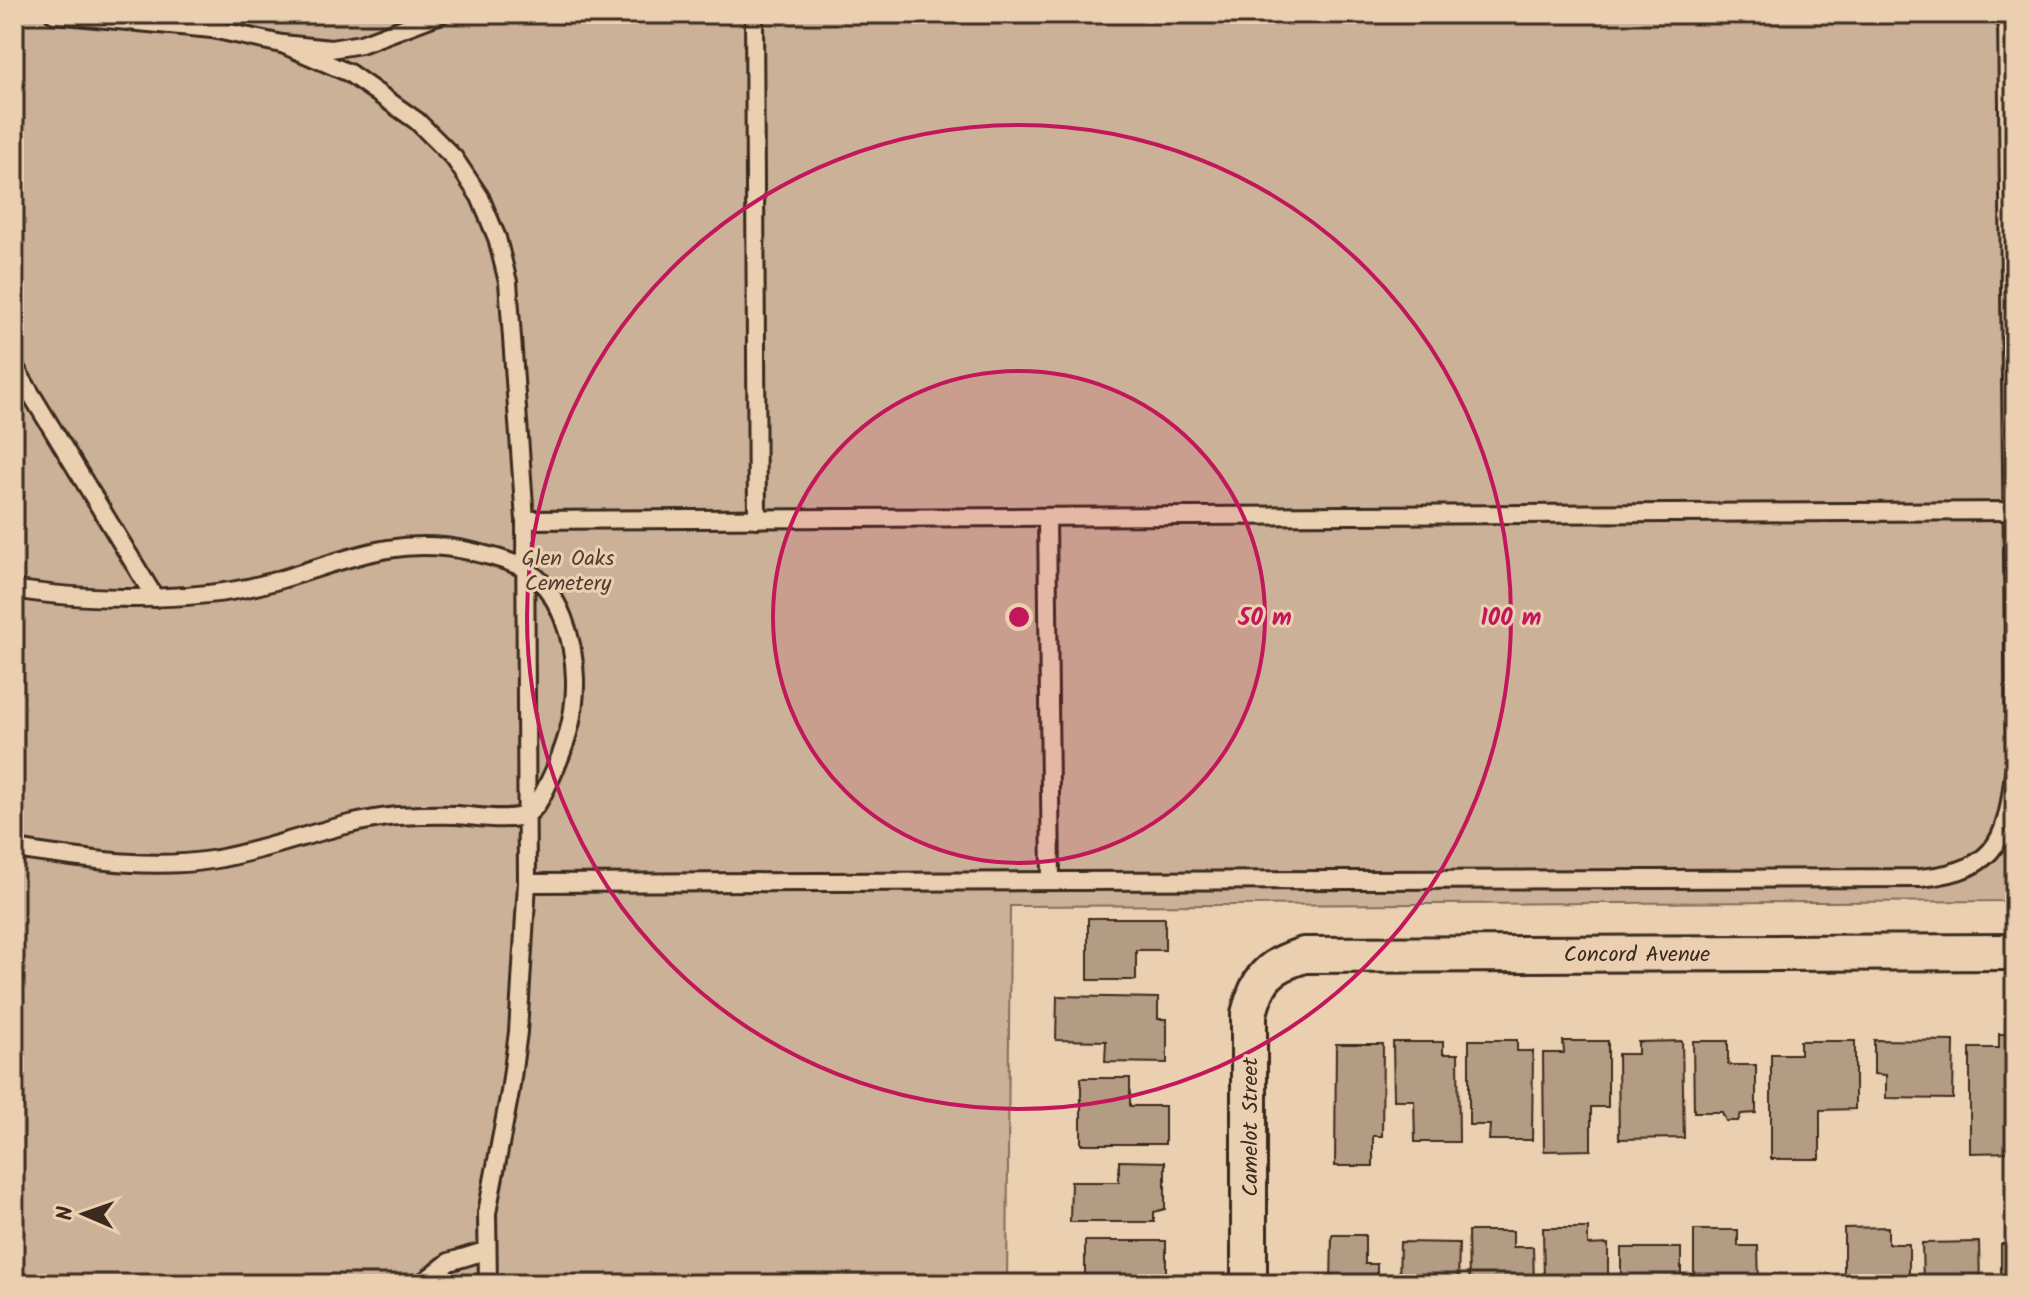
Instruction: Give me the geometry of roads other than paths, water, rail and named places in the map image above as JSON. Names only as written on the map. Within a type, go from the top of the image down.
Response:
[{"type":"street","name":"Concord Avenue","points":[[1265,974],[1283,961],[1304,955],[2015,952]]},
{"type":"street","name":"Camelot Street","points":[[1249,1284],[1249,1014],[1254,992],[1265,974]]},
{"type":"lane","points":[[54,14],[212,29],[282,44],[331,49],[361,44],[441,14]]},
{"type":"lane","points":[[754,14],[757,519]]},
{"type":"lane","points":[[2007,14],[2015,743]]},
{"type":"lane","points":[[282,44],[349,73],[417,121],[454,158],[480,197],[497,238],[508,282],[525,520],[527,883],[518,1032],[487,1213],[485,1251],[488,1284]]},
{"type":"lane","points":[[14,366],[155,598]]},
{"type":"lane","points":[[525,520],[2014,511]]},
{"type":"lane","points":[[1047,517],[1051,881]]},
{"type":"lane","points":[[14,589],[42,594],[155,598],[230,591],[273,582],[383,548],[443,546],[486,555],[525,569],[546,587],[573,645],[575,680],[568,741],[536,805],[527,815],[491,818],[398,816],[354,822],[215,859],[175,864],[127,862],[14,849]]},
{"type":"lane","points":[[527,883],[1921,878],[1944,876],[1982,861],[1995,848],[2004,830],[2015,764]]},
{"type":"lane","points":[[421,1284],[449,1262],[485,1251]]},
{"type":"park label","name":"Glen Oaks Cemetery","points":[[568,570]]}]
